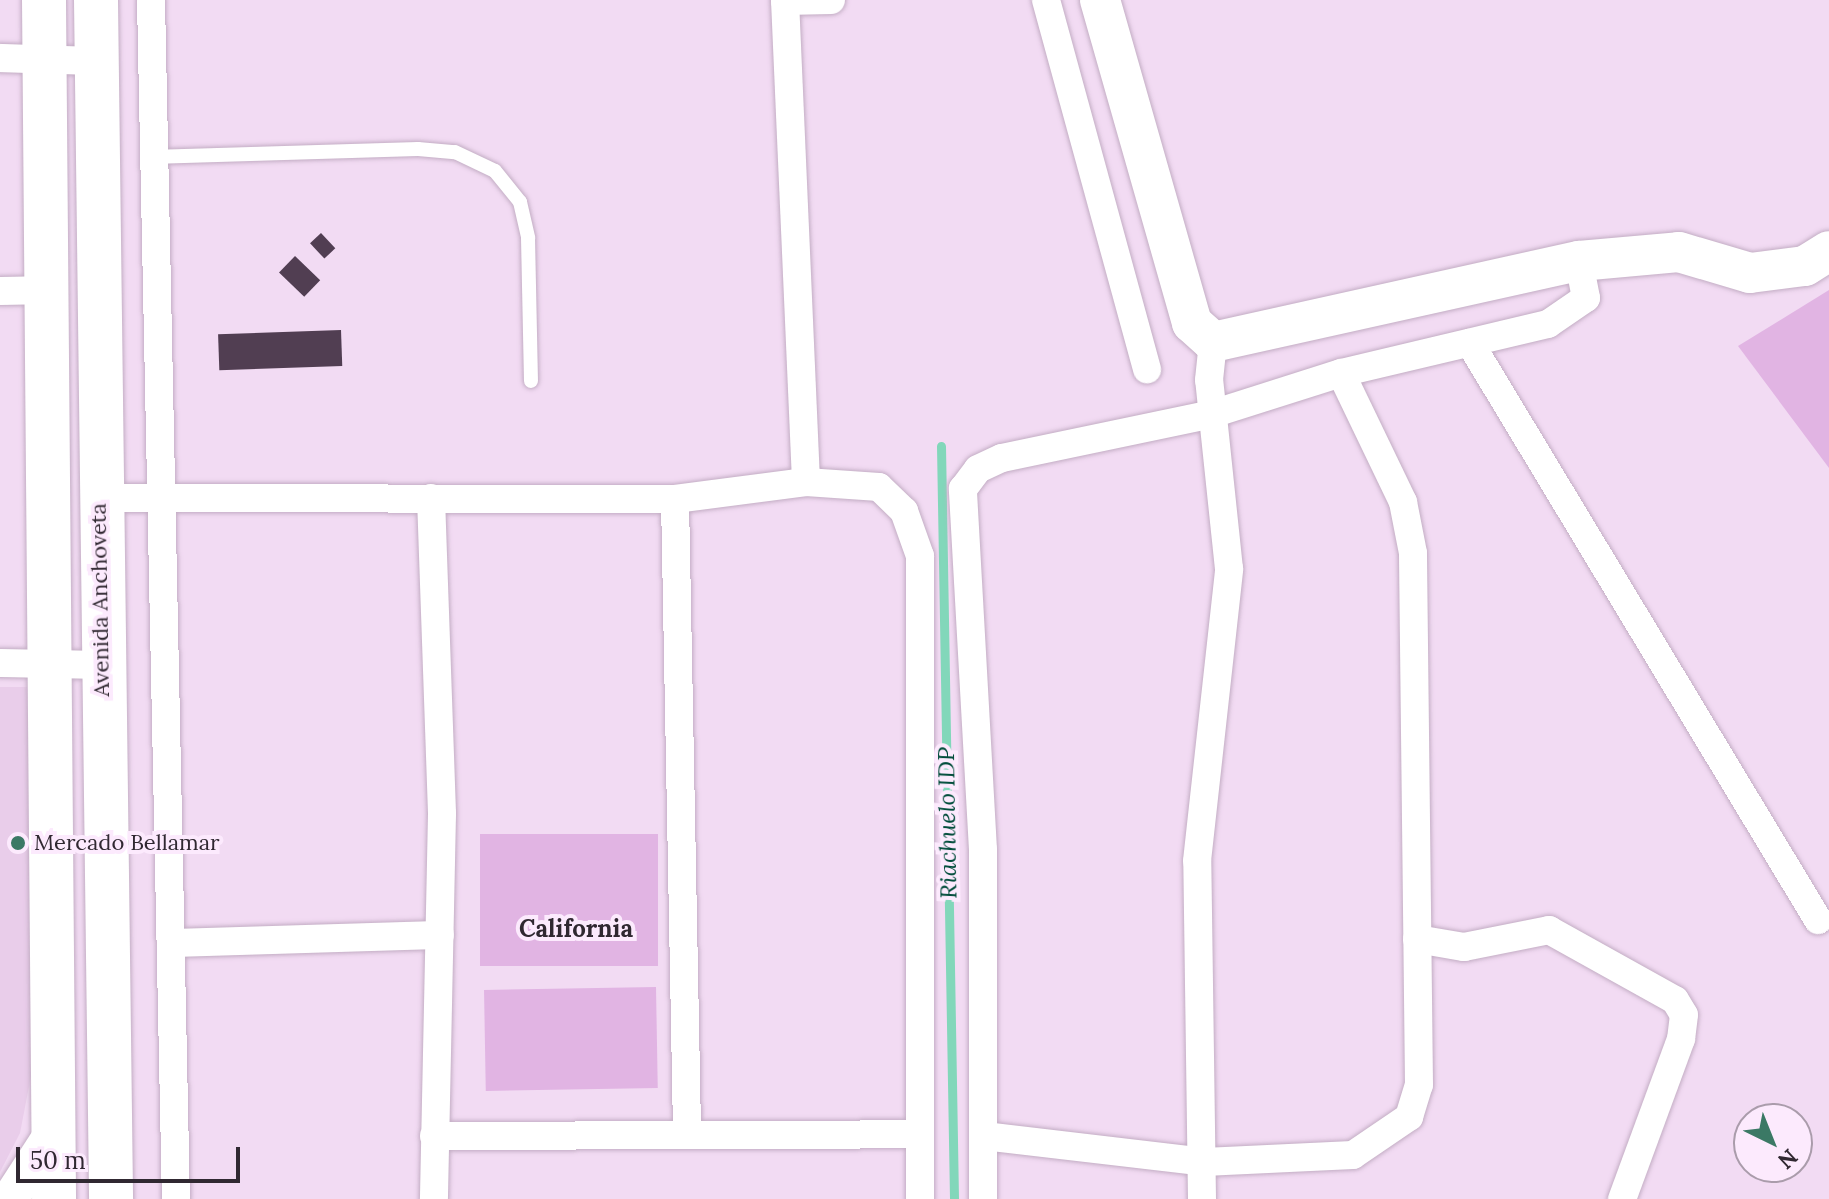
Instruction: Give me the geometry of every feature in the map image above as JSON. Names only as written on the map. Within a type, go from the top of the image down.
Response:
[{"type":"main road","name":"Avenida Anchoveta","points":[[44,0],[55,664],[54,1199]]},
{"type":"main road","name":"Avenida Anchoveta","points":[[96,0],[97,498],[111,1199]]},
{"type":"main road","points":[[1100,0],[1192,323],[1213,342],[1579,261],[1679,252],[1750,273],[1805,266],[1829,251]]},
{"type":"street","points":[[151,0],[151,157],[176,1199]]},
{"type":"street","points":[[806,482],[785,1],[831,0]]},
{"type":"street","points":[[1046,0],[1147,369]]},
{"type":"street","points":[[0,58],[45,57],[96,61]]},
{"type":"street","points":[[983,1199],[983,850],[963,489],[978,469],[1002,458],[1212,414],[1341,373],[1470,343],[1576,311],[1586,298],[1579,261]]},
{"type":"street","points":[[0,291],[50,290]]},
{"type":"street","points":[[1202,1199],[1204,1162],[1197,861],[1229,569],[1212,414],[1213,342]]},
{"type":"street","points":[[1470,343],[1818,920]]},
{"type":"street","points":[[984,1136],[1204,1162],[1353,1155],[1409,1117],[1419,1085],[1413,553],[1403,502],[1341,373]]},
{"type":"street","points":[[97,498],[675,499],[806,482],[879,487],[904,511],[920,556],[920,1199]]},
{"type":"street","points":[[431,498],[440,935],[434,1199]]},
{"type":"street","points":[[675,499],[687,1132]]},
{"type":"street","points":[[0,663],[101,665]]},
{"type":"street","points":[[1417,939],[1464,947],[1549,930],[1675,1000],[1684,1015],[1681,1039],[1622,1199]]},
{"type":"street","points":[[171,943],[440,935]]},
{"type":"street","points":[[434,1136],[687,1132],[919,1134]]},
{"type":"street","points":[[10,1199],[52,1134]]},
{"type":"lane","points":[[151,157],[418,149],[455,152],[495,171],[520,202],[528,238],[531,381]]},
{"type":"shaded area","points":[[1829,290],[1829,468],[1738,346]]},
{"type":"shaded area","name":"Mercado Bellamar","points":[[0,687],[30,687],[31,1076],[20,1133],[0,1172]]},
{"type":"shaded area","points":[[480,834],[658,834],[658,966],[480,966]]},
{"type":"shaded area","points":[[656,987],[658,1088],[486,1091],[484,990]]},
{"type":"building","points":[[321,233],[335,248],[324,259],[310,243]]},
{"type":"building","points":[[295,256],[320,280],[304,297],[279,273]]},
{"type":"building","points":[[341,330],[342,366],[219,370],[218,334]]},
{"type":"waterway","name":"Riachuelo IDP","points":[[941,446],[954,1199]]},
{"type":"place","name":"Mercado Bellamar","points":[[18,843]]},
{"type":"district","name":"California","points":[[576,929]]}]
